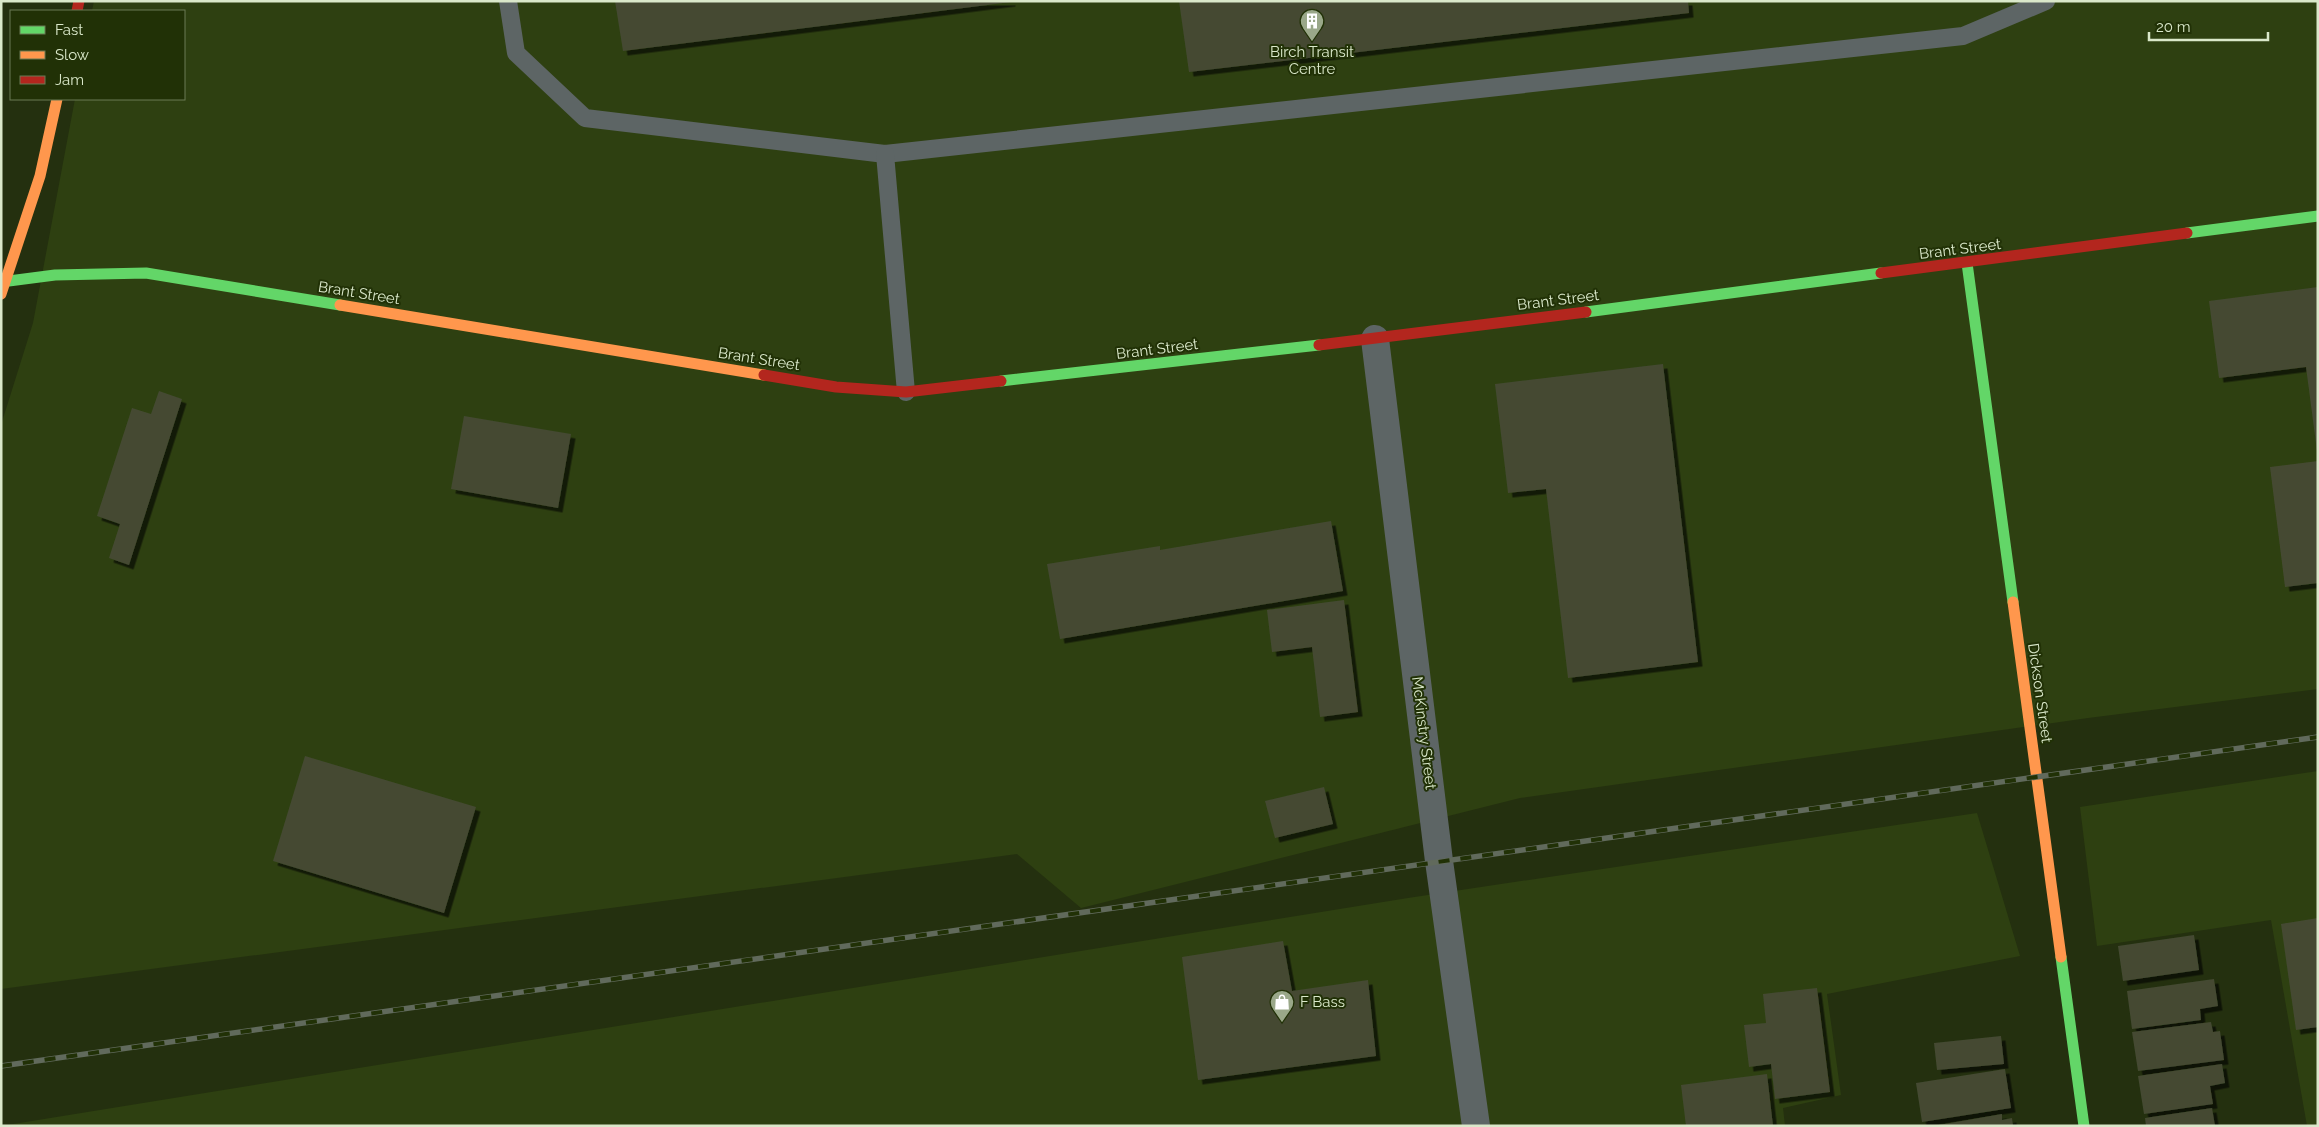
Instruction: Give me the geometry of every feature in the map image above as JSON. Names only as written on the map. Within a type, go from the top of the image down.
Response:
[{"type":"street","points":[[1,294],[40,176],[57,100]]},
{"type":"street","name":"Brant Street","points":[[4,281],[56,275],[146,273],[836,387],[906,392],[1375,339],[2318,216]]},
{"type":"street","name":"Dickson Street","points":[[1967,263],[2084,1126]]},
{"type":"street","name":"McKinstry Street","points":[[1375,339],[1439,861],[1476,1126]]},
{"type":"lane","points":[[508,1],[516,53],[585,118],[885,154],[1963,36],[2046,1]]},
{"type":"lane","points":[[885,154],[906,392]]},
{"type":"shaded area","points":[[94,1],[2318,1],[2318,689],[2088,718],[1520,798],[1081,908],[1017,854],[1,989],[1,425],[33,323],[75,100],[185,100],[185,10],[92,10]]},
{"type":"shaded area","points":[[2318,771],[2318,1126],[2307,1126],[2271,920],[2097,946],[2080,807]]},
{"type":"shaded area","points":[[1977,813],[2020,956],[1827,994],[1841,1095],[1783,1108],[1785,1126],[1,1126],[1408,898]]},
{"type":"building","points":[[615,1],[1011,1],[1011,2],[623,51]]},
{"type":"building","name":"Birch Transit Centre","points":[[1179,1],[1688,1],[1689,13],[1189,72]]},
{"type":"building","points":[[2318,287],[2317,451],[2306,367],[2219,378],[2209,301]]},
{"type":"building","points":[[1663,364],[1698,662],[1568,678],[1546,489],[1508,493],[1495,384]]},
{"type":"building","points":[[159,391],[182,399],[129,565],[109,558],[120,524],[97,516],[132,408],[151,414]]},
{"type":"building","points":[[464,416],[571,434],[558,508],[451,489]]},
{"type":"building","points":[[2318,461],[2318,583],[2285,587],[2270,467]]},
{"type":"building","points":[[1331,521],[1343,591],[1060,639],[1047,564],[1160,546],[1160,550]]},
{"type":"building","points":[[1344,600],[1358,712],[1320,717],[1312,647],[1272,652],[1267,610]]},
{"type":"building","points":[[305,756],[476,807],[444,913],[273,861]]},
{"type":"building","points":[[1324,787],[1333,824],[1275,838],[1265,801]]},
{"type":"building","points":[[2318,918],[2318,1027],[2296,1030],[2281,924]]},
{"type":"building","points":[[2194,935],[2199,970],[2123,981],[2118,946]]},
{"type":"building","name":"F Bass","points":[[1283,941],[1292,991],[1368,980],[1376,1056],[1198,1080],[1182,957]]},
{"type":"building","points":[[2214,979],[2218,1006],[2200,1009],[2201,1020],[2132,1029],[2127,991]]},
{"type":"building","points":[[1817,988],[1830,1092],[1775,1099],[1771,1064],[1749,1067],[1744,1025],[1766,1023],[1763,994]]},
{"type":"building","points":[[2211,1022],[2213,1032],[2220,1031],[2224,1060],[2138,1071],[2132,1032]]},
{"type":"building","points":[[2001,1036],[2004,1064],[1937,1070],[1934,1043]]},
{"type":"building","points":[[2222,1064],[2225,1083],[2210,1086],[2213,1104],[2144,1114],[2138,1076]]},
{"type":"building","points":[[2005,1069],[2011,1108],[1922,1122],[1916,1083]]},
{"type":"building","points":[[1767,1074],[1773,1126],[1686,1126],[1681,1085]]},
{"type":"building","points":[[2212,1108],[2215,1126],[2146,1126],[2145,1118]]},
{"type":"building","points":[[2002,1114],[2002,1120],[2012,1118],[2013,1126],[1933,1126]]},
{"type":"railway","points":[[1,1066],[2318,737]]},
{"type":"traffic: fast","points":[[2187,233],[2318,216]]},
{"type":"traffic: fast","points":[[1967,263],[2013,602]]},
{"type":"traffic: fast","points":[[1,282],[55,275],[146,273],[340,305]]},
{"type":"traffic: fast","points":[[1586,312],[1881,273]]},
{"type":"traffic: fast","points":[[1001,381],[1319,345]]},
{"type":"traffic: fast","points":[[2061,957],[2084,1126]]},
{"type":"traffic: slow","points":[[1,294],[40,176],[57,100]]},
{"type":"traffic: slow","points":[[340,305],[764,375]]},
{"type":"traffic: slow","points":[[2013,602],[2061,957]]},
{"type":"traffic: jam","points":[[77,10],[79,1]]},
{"type":"traffic: jam","points":[[1881,273],[2187,233]]},
{"type":"traffic: jam","points":[[1319,345],[1586,312]]},
{"type":"traffic: jam","points":[[764,375],[836,387],[906,392],[1001,381]]},
{"type":"place","name":"Birch Transit Centre","points":[[1312,42]]},
{"type":"place","name":"F Bass","points":[[1282,1023]]}]
